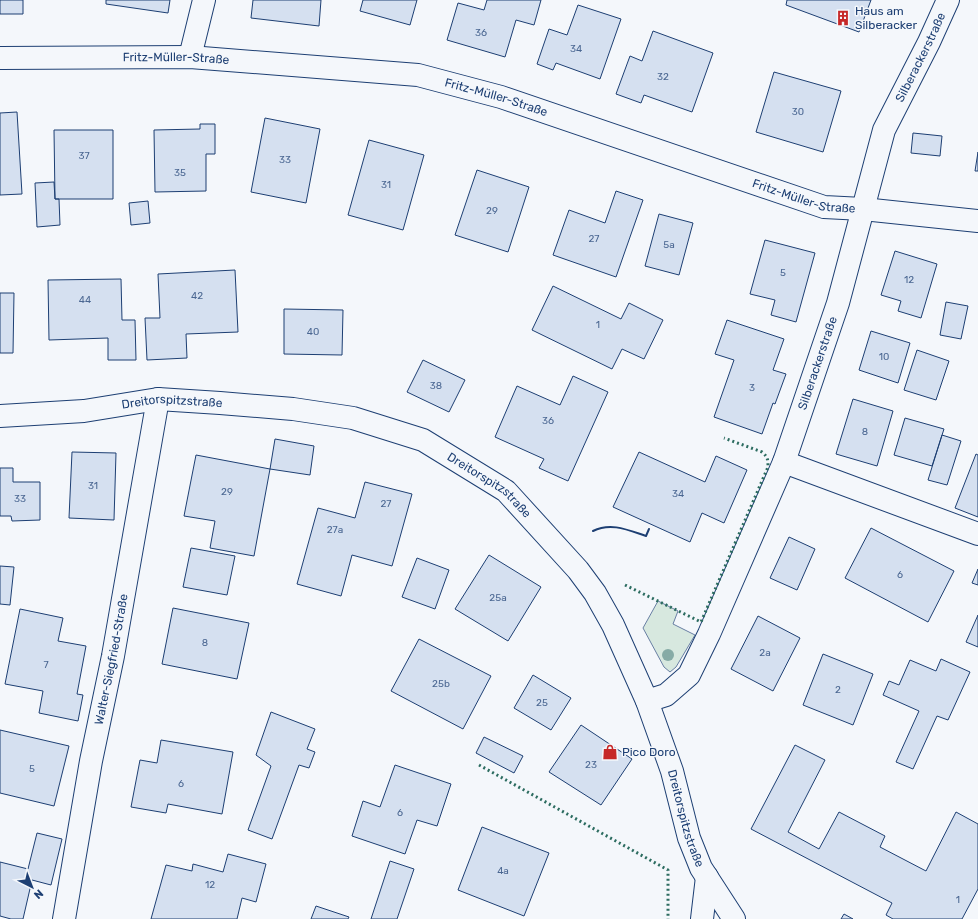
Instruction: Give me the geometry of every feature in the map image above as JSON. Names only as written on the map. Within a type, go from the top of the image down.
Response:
[{"type":"street","points":[[190,57],[204,0]]},
{"type":"street","name":"Silberackerstraße","points":[[647,701],[666,695],[688,675],[703,645],[784,462],[838,302],[884,130],[930,42],[948,0]]},
{"type":"street","name":"Fritz-Müller-Straße","points":[[0,58],[190,57],[418,75],[502,97],[824,207],[863,209],[978,221]]},
{"type":"street","name":"Dreitorspitzstraße","points":[[0,416],[20,416],[84,410],[158,399],[293,409],[353,418],[424,440],[506,491],[578,570],[613,625],[647,701],[672,771],[689,838],[701,868],[734,919]]},
{"type":"street","name":"Walter-Siegfried-Straße","points":[[64,919],[92,761],[113,656],[158,399]]},
{"type":"street","points":[[784,462],[978,534]]},
{"type":"street","points":[[702,919],[707,877]]},
{"type":"shaded area","points":[[658,601],[678,611],[673,624],[695,635],[676,667],[670,672],[664,667],[643,628]]},
{"type":"building","points":[[0,0],[23,0],[23,14],[0,14]]},
{"type":"building","points":[[106,0],[170,0],[168,13],[106,4]]},
{"type":"building","points":[[253,0],[321,0],[319,26],[251,18]]},
{"type":"building","points":[[363,0],[417,0],[410,25],[360,11]]},
{"type":"building","points":[[487,0],[541,0],[534,25],[516,20],[505,57],[447,40],[458,3],[484,10]]},
{"type":"building","name":"Haus am Silberacker","points":[[787,0],[871,0],[859,32],[786,5]]},
{"type":"building","points":[[578,5],[621,19],[600,79],[556,63],[553,70],[537,64],[549,29],[567,35]]},
{"type":"building","points":[[653,31],[713,53],[692,112],[644,95],[641,103],[616,94],[630,56],[642,61]]},
{"type":"building","points":[[774,72],[841,91],[823,152],[756,132]]},
{"type":"building","points":[[17,112],[22,194],[0,195],[0,113]]},
{"type":"building","points":[[265,118],[320,129],[306,203],[251,192]]},
{"type":"building","points":[[200,124],[215,124],[215,154],[206,154],[206,191],[155,192],[154,130],[200,129]]},
{"type":"building","points":[[54,130],[113,130],[113,199],[55,199]]},
{"type":"building","points":[[913,133],[942,136],[940,156],[911,153]]},
{"type":"building","points":[[369,140],[424,155],[403,230],[348,215]]},
{"type":"building","points":[[978,152],[978,171],[975,171]]},
{"type":"building","points":[[477,170],[529,187],[508,252],[455,235]]},
{"type":"building","points":[[54,182],[55,199],[59,199],[60,225],[37,227],[35,183]]},
{"type":"building","points":[[616,191],[643,200],[616,277],[553,255],[569,210],[605,223]]},
{"type":"building","points":[[148,201],[150,223],[131,225],[129,203]]},
{"type":"building","points":[[659,214],[693,223],[679,275],[645,266]]},
{"type":"building","points":[[765,240],[815,253],[796,322],[771,315],[775,300],[750,294]]},
{"type":"building","points":[[895,251],[937,264],[921,318],[898,311],[901,301],[881,295]]},
{"type":"building","points":[[235,270],[238,332],[186,334],[187,358],[147,360],[145,318],[160,318],[158,274]]},
{"type":"building","points":[[121,279],[122,320],[135,320],[136,360],[108,360],[108,338],[49,340],[48,280]]},
{"type":"building","points":[[553,286],[621,319],[629,303],[663,320],[644,359],[622,349],[612,369],[532,330]]},
{"type":"building","points":[[0,293],[14,293],[13,353],[0,353]]},
{"type":"building","points":[[946,302],[968,306],[961,339],[940,335]]},
{"type":"building","points":[[284,309],[343,310],[342,355],[284,354]]},
{"type":"building","points":[[727,320],[784,339],[773,370],[786,374],[775,404],[773,403],[762,434],[714,417],[734,360],[715,354]]},
{"type":"building","points":[[871,331],[910,343],[898,383],[859,370]]},
{"type":"building","points":[[917,350],[949,361],[936,400],[904,390]]},
{"type":"building","points":[[423,360],[465,380],[449,412],[407,392]]},
{"type":"building","points":[[573,376],[608,392],[568,481],[539,468],[544,459],[495,437],[517,386],[560,405]]},
{"type":"building","points":[[853,399],[893,411],[877,466],[836,454]]},
{"type":"building","points":[[905,418],[944,429],[932,466],[894,455]]},
{"type":"building","points":[[942,435],[961,441],[947,485],[928,480]]},
{"type":"building","points":[[275,439],[314,446],[310,475],[270,469]]},
{"type":"building","points":[[72,452],[116,453],[114,520],[69,518]]},
{"type":"building","points":[[639,452],[705,482],[716,456],[747,470],[724,523],[702,513],[690,542],[613,507]]},
{"type":"building","points":[[976,454],[978,455],[978,517],[955,508]]},
{"type":"building","points":[[196,455],[270,469],[254,556],[210,548],[215,521],[184,516]]},
{"type":"building","points":[[0,468],[13,468],[13,482],[40,482],[40,520],[12,521],[11,516],[0,516]]},
{"type":"building","points":[[365,482],[412,494],[392,566],[352,555],[341,596],[297,584],[318,508],[355,518]]},
{"type":"building","points":[[871,528],[954,571],[928,622],[845,578]]},
{"type":"building","points":[[789,537],[815,549],[797,590],[770,578]]},
{"type":"building","points":[[191,548],[235,556],[227,595],[183,587]]},
{"type":"building","points":[[489,555],[541,587],[508,641],[455,609]]},
{"type":"building","points":[[417,558],[449,570],[435,609],[402,597]]},
{"type":"building","points":[[0,566],[14,567],[10,605],[0,604]]},
{"type":"building","points":[[978,569],[978,585],[972,583]]},
{"type":"building","points":[[173,608],[249,623],[237,679],[162,664]]},
{"type":"building","points":[[20,609],[63,618],[58,641],[86,646],[77,694],[83,695],[78,721],[39,713],[43,691],[5,684]]},
{"type":"building","points":[[978,615],[978,647],[966,642]]},
{"type":"building","points":[[758,616],[800,638],[773,691],[731,669]]},
{"type":"building","points":[[419,639],[491,676],[463,729],[391,691]]},
{"type":"building","points":[[823,654],[873,674],[853,725],[803,705]]},
{"type":"building","points":[[941,659],[970,672],[948,720],[937,716],[913,769],[896,762],[919,711],[883,695],[889,681],[899,685],[910,660],[936,671]]},
{"type":"building","points":[[533,675],[571,698],[551,730],[514,708]]},
{"type":"building","points":[[271,712],[315,729],[307,749],[315,752],[309,768],[299,765],[272,839],[248,830],[271,766],[256,755]]},
{"type":"building","points":[[581,725],[632,759],[601,805],[549,772]]},
{"type":"building","points":[[0,730],[69,746],[54,806],[0,793]]},
{"type":"building","points":[[484,737],[523,756],[514,773],[476,753]]},
{"type":"building","points":[[161,740],[233,752],[222,814],[168,804],[166,813],[131,807],[140,760],[157,763]]},
{"type":"building","points":[[795,745],[825,760],[788,832],[819,849],[839,812],[885,836],[880,847],[926,871],[956,812],[978,824],[978,889],[962,919],[893,919],[886,915],[892,903],[751,829]]},
{"type":"building","points":[[395,765],[451,784],[437,826],[417,820],[405,854],[352,836],[363,801],[380,807]]},
{"type":"building","points":[[482,827],[549,853],[524,916],[458,890]]},
{"type":"building","points":[[37,833],[62,839],[51,885],[32,880],[23,919],[11,919],[0,916],[0,862],[28,869]]},
{"type":"building","points":[[228,854],[266,864],[256,902],[242,898],[237,919],[151,919],[166,865],[192,871],[193,864],[223,872]]},
{"type":"building","points":[[390,861],[414,869],[397,919],[371,919]]},
{"type":"building","points":[[316,906],[349,917],[348,919],[311,919]]},
{"type":"building","points":[[844,914],[853,919],[841,919]]},
{"type":"hedge","points":[[625,585],[701,622],[768,467],[767,459],[762,452],[724,438]]},
{"type":"hedge","points":[[479,765],[668,870],[668,919]]},
{"type":"wall","points":[[593,531],[600,528],[613,527],[626,529],[646,536],[649,529]]},
{"type":"place","name":"Haus am Silberacker","points":[[843,18]]},
{"type":"place","name":"Pico Doro","points":[[610,752]]}]
